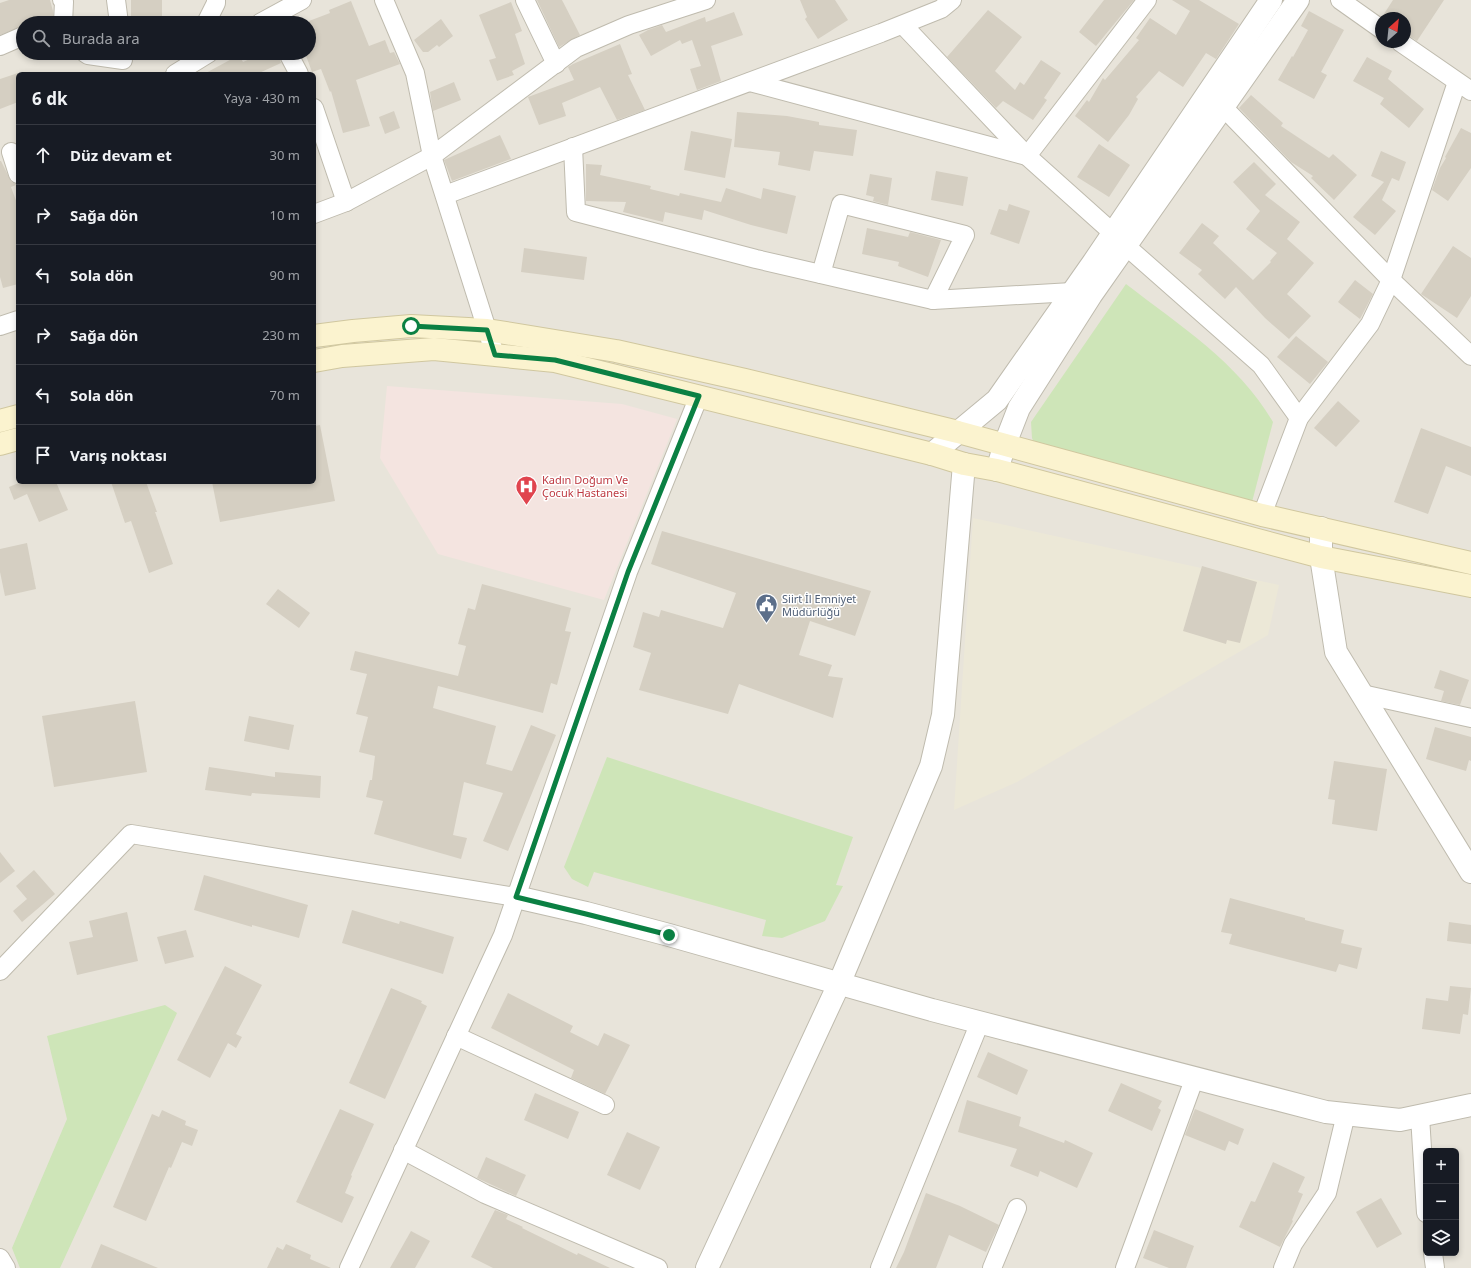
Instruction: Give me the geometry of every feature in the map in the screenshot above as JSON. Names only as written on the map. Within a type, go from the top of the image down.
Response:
[{"type":"main road","points":[[316,336],[411,326],[487,330],[616,351],[745,380],[958,432],[1262,515],[1471,563]]},
{"type":"main road","points":[[316,361],[342,356],[434,349],[555,360],[932,454],[964,464],[996,470],[1321,556],[1471,586]]},
{"type":"main road","points":[[0,421],[16,417]]},
{"type":"main road","points":[[0,444],[16,440]]},
{"type":"street","points":[[62,0],[64,2],[63,16]]},
{"type":"street","points":[[116,0],[118,16]]},
{"type":"street","points":[[210,16],[216,0]]},
{"type":"street","points":[[276,16],[302,0]]},
{"type":"street","points":[[384,0],[415,73],[432,156],[495,355]]},
{"type":"street","points":[[525,0],[556,64]]},
{"type":"street","points":[[316,213],[346,202],[432,156],[576,48],[629,25],[706,0]]},
{"type":"street","points":[[445,195],[903,25],[941,10],[952,0]]},
{"type":"street","points":[[1027,156],[1147,0]]},
{"type":"street","points":[[996,470],[1019,408],[1091,295],[1120,240],[1271,0]]},
{"type":"street","points":[[932,454],[997,400],[1072,292],[1120,240],[1224,108],[1298,0]]},
{"type":"street","points":[[1340,0],[1375,25]]},
{"type":"street","points":[[903,25],[1027,156],[1261,365],[1299,418]]},
{"type":"street","points":[[0,46],[16,39]]},
{"type":"street","points":[[1262,515],[1299,418],[1370,324],[1390,280],[1464,87],[1409,48]]},
{"type":"street","points":[[113,60],[123,62]]},
{"type":"street","points":[[181,72],[187,60]]},
{"type":"street","points":[[181,72],[199,60]]},
{"type":"street","points":[[292,60],[298,72]]},
{"type":"street","points":[[750,82],[1027,156]]},
{"type":"street","points":[[1224,108],[1390,280],[1471,356]]},
{"type":"street","points":[[316,114],[346,202]]},
{"type":"street","points":[[573,147],[576,212],[756,259],[933,300],[1072,292]]},
{"type":"street","points":[[10,153],[16,169]]},
{"type":"street","points":[[821,274],[841,204],[965,235],[933,300]]},
{"type":"street","points":[[0,326],[16,321]]},
{"type":"street","points":[[349,1268],[503,935],[628,572],[699,396]]},
{"type":"street","points":[[707,1268],[839,984],[931,766],[943,715],[964,464]]},
{"type":"street","points":[[1321,528],[1321,556],[1336,652],[1471,872]]},
{"type":"street","points":[[1362,694],[1471,718]]},
{"type":"street","points":[[0,971],[131,834],[516,897],[669,935],[839,984],[980,1022],[1326,1112],[1400,1120],[1471,1105]]},
{"type":"street","points":[[880,1268],[980,1022]]},
{"type":"street","points":[[456,1036],[605,1105]]},
{"type":"street","points":[[1124,1268],[1195,1077]]},
{"type":"street","points":[[1283,1268],[1293,1244],[1328,1193],[1346,1114]]},
{"type":"street","points":[[1420,1116],[1424,1184]]},
{"type":"street","points":[[403,1150],[485,1194],[658,1268]]},
{"type":"street","points":[[992,1268],[1017,1208]]},
{"type":"street","points":[[1433,1256],[1435,1268]]},
{"type":"street","points":[[0,1258],[6,1268]]},
{"type":"shaded area","points":[[0,0],[1471,0],[1471,1268],[0,1268]]},
{"type":"shaded area","name":"Kadın Doğum Ve Çocuk Hastanesi","points":[[387,386],[622,404],[677,419],[604,600],[438,554],[380,458]]},
{"type":"shaded area","points":[[973,518],[1279,585],[1268,635],[1017,782],[954,810]]},
{"type":"green space","points":[[1126,284],[1187,330],[1226,363],[1259,401],[1273,422],[1252,502],[1036,447],[1032,438],[1031,422]]},
{"type":"green space","points":[[607,757],[853,837],[836,885],[843,886],[825,921],[782,938],[762,936],[766,920],[594,872],[588,887],[572,879],[564,867]]},
{"type":"green space","points":[[165,1005],[177,1013],[60,1268],[20,1268],[12,1248],[67,1119],[47,1036]]},
{"type":"building","points":[[9,0],[50,0],[53,16],[16,16],[16,29],[0,35],[0,3]]},
{"type":"building","points":[[131,0],[162,0],[162,16],[131,16]]},
{"type":"building","points":[[537,0],[562,0],[580,35],[559,47]]},
{"type":"building","points":[[800,0],[835,0],[848,20],[818,39],[805,19],[807,17]]},
{"type":"building","points":[[1104,0],[1134,0],[1096,46],[1079,32]]},
{"type":"building","points":[[1172,0],[1199,0],[1239,24],[1216,59],[1206,53],[1183,87],[1159,71],[1136,97],[1138,99],[1129,115],[1108,142],[1075,116],[1087,100],[1089,102],[1103,78],[1105,80],[1139,40],[1136,38],[1150,18],[1176,35],[1190,11]]},
{"type":"building","points":[[1393,0],[1444,0],[1417,41],[1411,37],[1411,12],[1385,12]]},
{"type":"building","points":[[351,1],[369,46],[385,40],[390,53],[394,52],[400,64],[356,80],[370,126],[343,133],[331,91],[330,92],[321,69],[312,72],[308,60],[316,60],[316,18],[330,13],[329,10]]},
{"type":"building","points":[[511,2],[522,31],[515,34],[525,64],[512,71],[514,75],[497,81],[489,60],[496,58],[479,15]]},
{"type":"building","points":[[988,10],[1022,37],[995,71],[1015,90],[1020,82],[1024,85],[1041,60],[1061,73],[1044,98],[1047,100],[1033,120],[1003,101],[996,108],[947,57]]},
{"type":"building","points":[[1309,11],[1344,30],[1321,72],[1327,75],[1314,99],[1278,80],[1308,30],[1301,26]]},
{"type":"building","points":[[734,12],[743,35],[711,46],[721,81],[697,90],[690,69],[701,66],[692,40],[682,44],[680,40],[651,56],[639,35],[662,25],[666,32],[705,17],[706,22]]},
{"type":"building","points":[[441,19],[453,36],[439,47],[437,45],[428,52],[423,52],[414,40]]},
{"type":"building","points":[[620,44],[632,74],[628,75],[645,110],[617,120],[600,87],[562,103],[566,116],[539,125],[528,97],[574,80],[568,67]]},
{"type":"building","points":[[1367,57],[1392,71],[1388,79],[1424,109],[1409,128],[1380,104],[1384,98],[1353,81]]},
{"type":"building","points":[[230,60],[242,60],[243,62],[247,60],[280,60],[281,63],[261,72],[208,72]]},
{"type":"building","points":[[16,74],[16,103],[0,109],[0,79]]},
{"type":"building","points":[[454,82],[461,100],[433,111],[430,92]]},
{"type":"building","points":[[1251,95],[1283,123],[1281,126],[1329,158],[1333,154],[1357,175],[1334,200],[1311,178],[1313,176],[1291,162],[1239,108]]},
{"type":"building","points":[[394,111],[400,128],[385,134],[379,117]]},
{"type":"building","points":[[737,112],[787,116],[819,122],[819,125],[857,130],[853,156],[814,151],[810,171],[778,165],[780,152],[734,147]]},
{"type":"building","points":[[1461,128],[1471,133],[1471,168],[1448,201],[1432,190],[1440,168],[1446,158],[1445,157]]},
{"type":"building","points":[[691,131],[732,139],[725,178],[684,170]]},
{"type":"building","points":[[500,135],[511,159],[452,181],[444,160]]},
{"type":"building","points":[[1099,144],[1130,165],[1109,197],[1077,177]]},
{"type":"building","points":[[1381,151],[1406,162],[1399,181],[1392,178],[1382,200],[1396,211],[1375,235],[1353,217],[1384,182],[1371,176]]},
{"type":"building","points":[[1,161],[11,181],[16,185],[11,187],[16,201],[16,285],[3,288],[0,277]]},
{"type":"building","points":[[1254,162],[1276,184],[1265,195],[1300,222],[1287,239],[1314,263],[1287,294],[1311,316],[1289,339],[1265,318],[1236,287],[1225,299],[1198,274],[1202,270],[1179,253],[1202,223],[1219,236],[1213,243],[1253,280],[1271,262],[1270,261],[1277,253],[1246,229],[1260,211],[1233,182]]},
{"type":"building","points":[[586,164],[602,165],[600,175],[651,186],[650,189],[679,196],[680,193],[721,202],[726,188],[761,199],[763,188],[796,196],[787,234],[751,225],[704,210],[702,220],[665,212],[663,222],[623,212],[626,202],[586,201]]},
{"type":"building","points":[[936,171],[968,177],[963,206],[931,200]]},
{"type":"building","points":[[870,174],[892,178],[888,205],[873,201],[874,197],[866,195]]},
{"type":"building","points":[[1009,204],[1030,211],[1019,244],[990,234],[999,209],[1007,211]]},
{"type":"building","points":[[867,228],[908,237],[910,232],[941,240],[928,277],[898,266],[899,262],[862,254]]},
{"type":"building","points":[[1453,246],[1471,258],[1471,296],[1457,318],[1421,294]]},
{"type":"building","points":[[524,248],[587,257],[584,280],[521,272]]},
{"type":"building","points":[[1355,280],[1373,294],[1360,319],[1338,302]]},
{"type":"building","points":[[1296,336],[1328,362],[1310,384],[1277,357]]},
{"type":"building","points":[[1338,401],[1360,421],[1336,447],[1314,428]]},
{"type":"building","points":[[320,425],[335,501],[220,522],[212,484],[316,484],[316,426]]},
{"type":"building","points":[[1421,428],[1471,447],[1471,476],[1446,466],[1428,514],[1394,502]]},
{"type":"building","points":[[16,484],[57,484],[68,510],[39,522],[27,494],[14,500],[9,487]]},
{"type":"building","points":[[112,484],[147,484],[173,564],[149,573],[131,521],[125,523]]},
{"type":"building","name":"Siirt İl Emniyet Müdürlüğü","points":[[662,531],[871,591],[855,636],[810,621],[799,655],[832,665],[828,676],[843,678],[833,718],[739,684],[728,714],[639,690],[651,653],[633,647],[643,612],[659,617],[661,610],[723,628],[736,593],[651,564]]},
{"type":"building","points":[[27,543],[36,589],[5,596],[0,572],[0,549]]},
{"type":"building","points":[[1202,566],[1257,582],[1240,643],[1227,640],[1226,644],[1183,631]]},
{"type":"building","points":[[482,584],[571,608],[565,631],[571,632],[557,685],[551,683],[543,713],[438,686],[433,708],[496,726],[486,764],[512,771],[531,725],[556,735],[508,851],[483,841],[503,793],[464,782],[453,835],[467,838],[461,859],[374,834],[383,801],[366,797],[370,780],[372,780],[375,756],[359,752],[368,717],[356,714],[367,674],[350,670],[355,651],[458,676],[466,646],[458,644],[468,608],[475,610]]},
{"type":"building","points":[[278,589],[310,613],[299,628],[266,604]]},
{"type":"building","points":[[1440,670],[1469,680],[1460,705],[1441,701],[1444,691],[1434,688]]},
{"type":"building","points":[[135,701],[147,772],[54,787],[42,716]]},
{"type":"building","points":[[249,716],[294,725],[289,750],[244,741]]},
{"type":"building","points":[[1435,727],[1471,737],[1471,761],[1469,760],[1466,771],[1426,759]]},
{"type":"building","points":[[1334,761],[1387,769],[1377,831],[1332,824],[1335,800],[1328,799]]},
{"type":"building","points":[[209,767],[275,777],[275,772],[321,776],[320,798],[252,793],[251,796],[205,790]]},
{"type":"building","points":[[0,852],[15,871],[0,883]]},
{"type":"building","points":[[34,870],[55,894],[22,922],[13,911],[27,899],[16,886]]},
{"type":"building","points":[[204,875],[308,905],[299,938],[252,925],[252,927],[194,910]]},
{"type":"building","points":[[1230,898],[1344,930],[1341,943],[1362,948],[1357,969],[1339,964],[1336,972],[1229,944],[1232,934],[1221,932]]},
{"type":"building","points":[[352,910],[399,924],[400,921],[454,937],[443,974],[342,943]]},
{"type":"building","points":[[127,912],[138,961],[77,975],[69,942],[93,937],[89,921]]},
{"type":"building","points":[[1449,922],[1471,925],[1471,944],[1447,941]]},
{"type":"building","points":[[186,930],[194,957],[165,964],[157,937]]},
{"type":"building","points":[[225,966],[262,985],[236,1034],[242,1037],[236,1048],[228,1043],[210,1078],[177,1060]]},
{"type":"building","points":[[1450,986],[1471,988],[1468,1015],[1463,1014],[1460,1034],[1422,1029],[1426,998],[1448,1001]]},
{"type":"building","points":[[391,988],[422,1001],[421,1003],[427,1006],[385,1099],[349,1083]]},
{"type":"building","points":[[508,993],[573,1026],[570,1032],[598,1046],[604,1033],[630,1045],[605,1094],[571,1078],[574,1070],[491,1028]]},
{"type":"building","points":[[988,1052],[1028,1070],[1017,1095],[977,1077]]},
{"type":"building","points":[[1121,1083],[1162,1101],[1158,1108],[1161,1110],[1152,1131],[1108,1111]]},
{"type":"building","points":[[535,1093],[579,1112],[568,1139],[524,1120]]},
{"type":"building","points":[[967,1100],[1021,1117],[1019,1126],[1064,1143],[1065,1140],[1093,1153],[1077,1188],[1040,1171],[1038,1177],[1010,1166],[1017,1149],[958,1132]]},
{"type":"building","points":[[340,1109],[374,1124],[351,1175],[352,1176],[345,1193],[354,1197],[342,1223],[296,1202]]},
{"type":"building","points":[[1195,1109],[1244,1129],[1238,1145],[1229,1141],[1225,1151],[1185,1135]]},
{"type":"building","points":[[162,1110],[186,1121],[185,1125],[198,1130],[192,1146],[182,1142],[171,1168],[169,1167],[146,1221],[113,1207],[152,1114],[159,1117]]},
{"type":"building","points":[[627,1132],[660,1147],[640,1190],[607,1175]]},
{"type":"building","points":[[486,1157],[526,1175],[516,1196],[477,1178]]},
{"type":"building","points":[[1273,1162],[1305,1177],[1298,1192],[1303,1194],[1292,1220],[1293,1221],[1280,1247],[1239,1227],[1251,1201],[1255,1202]]},
{"type":"building","points":[[926,1193],[960,1206],[999,1225],[986,1252],[949,1235],[936,1268],[896,1268],[904,1252]]},
{"type":"building","points":[[1381,1198],[1402,1234],[1377,1248],[1356,1212]]},
{"type":"building","points":[[495,1210],[508,1215],[506,1219],[523,1227],[522,1228],[577,1255],[578,1253],[610,1268],[493,1268],[471,1257]]},
{"type":"building","points":[[1154,1230],[1194,1246],[1186,1268],[1169,1268],[1143,1258]]},
{"type":"building","points":[[411,1231],[430,1241],[415,1268],[390,1268]]},
{"type":"building","points":[[101,1244],[158,1268],[91,1268]]},
{"type":"building","points":[[286,1244],[311,1255],[310,1259],[331,1268],[267,1268],[277,1247],[283,1250]]},
{"type":"place","name":"Kadın Doğum Ve Çocuk Hastanesi","points":[[526,506]]},
{"type":"place","name":"Siirt İl Emniyet Müdürlüğü","points":[[767,624]]},
{"type":"route","points":[[411,326],[487,330],[495,355],[555,360],[699,396],[628,572],[516,897],[669,935]]}]
